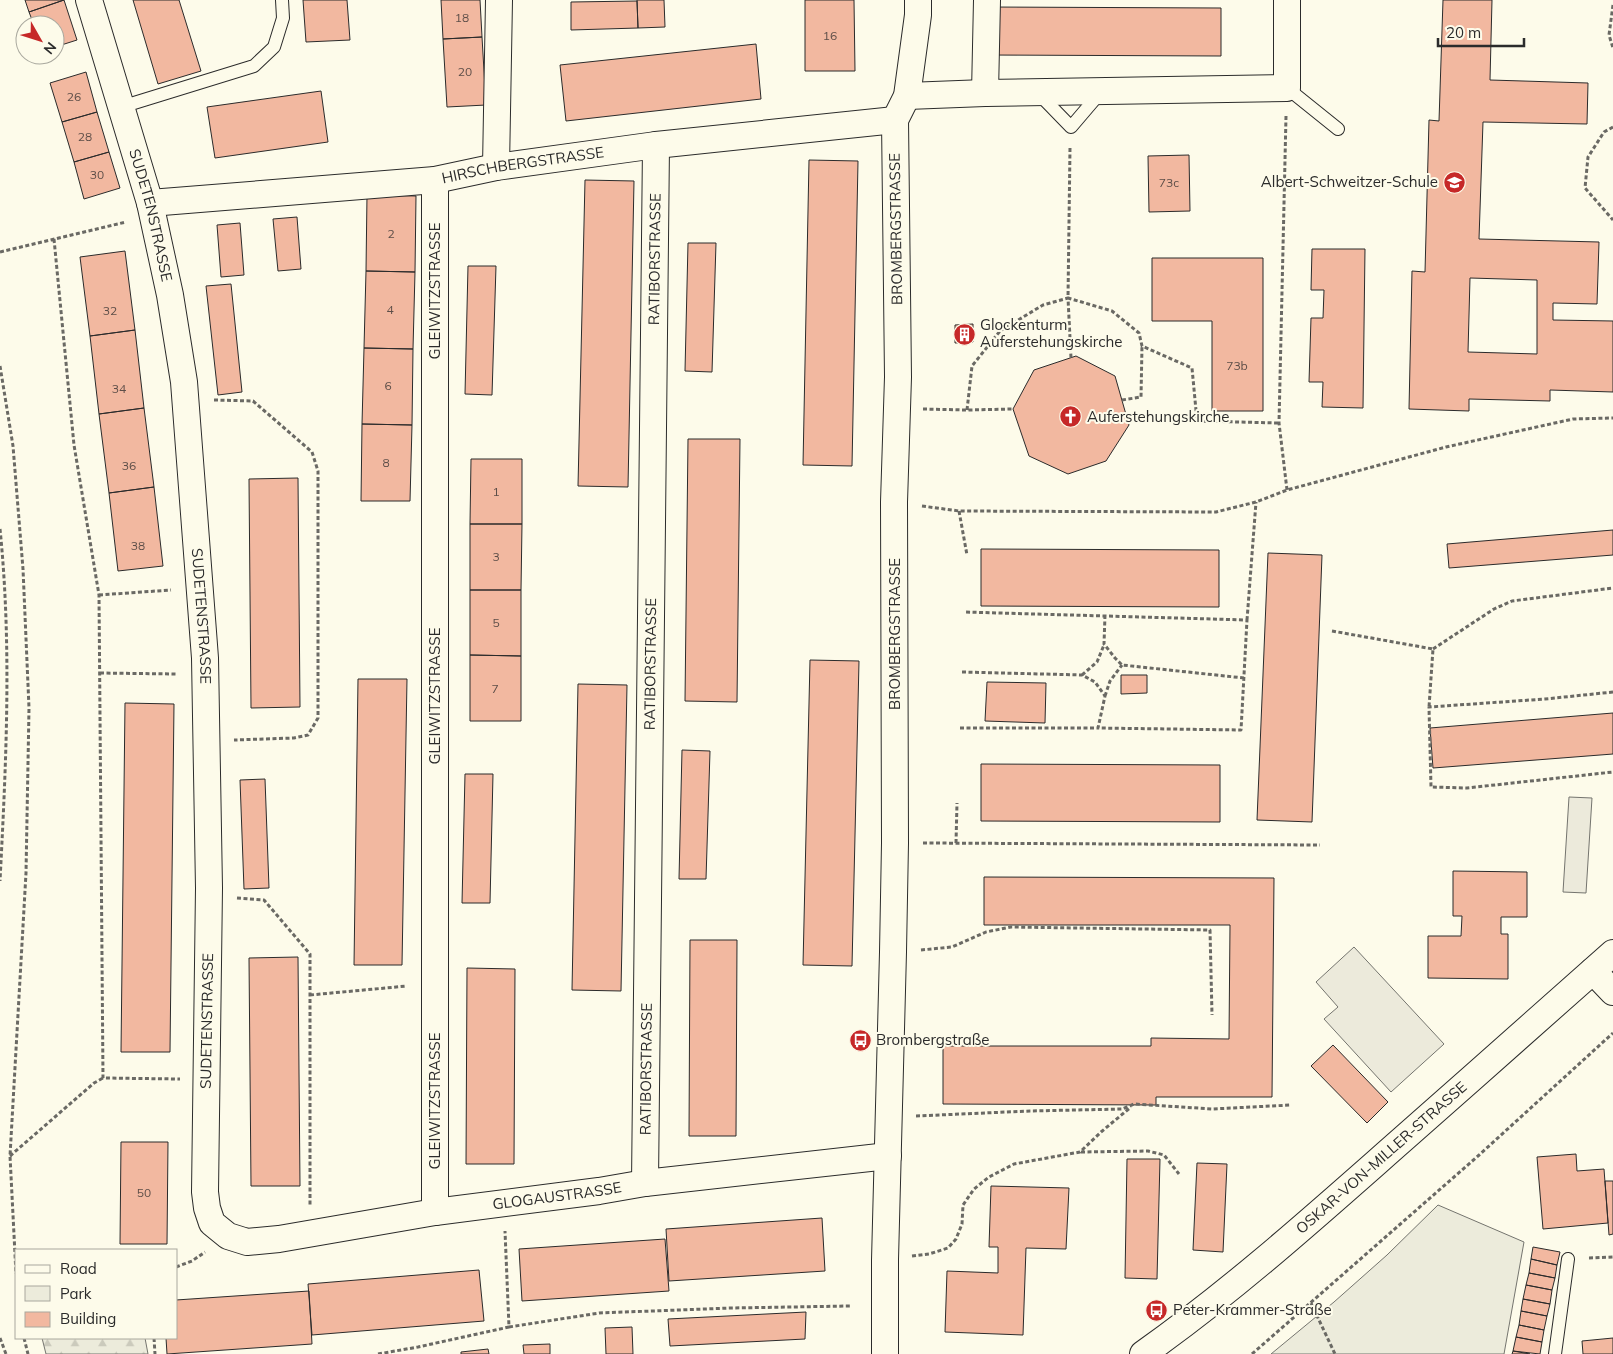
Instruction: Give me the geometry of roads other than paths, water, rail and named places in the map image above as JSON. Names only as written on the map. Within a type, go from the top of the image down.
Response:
[{"type":"street","name":"SUDETENSTRASSE","points":[[89,0],[151,209],[170,295],[185,400],[205,675],[209,897],[205,1192],[207,1208],[212,1223],[228,1236]]},
{"type":"street","points":[[496,167],[499,0]]},
{"type":"street","name":"BROMBERGSTRASSE","points":[[885,1354],[884,1260],[895,843],[894,502],[897,408],[895,120],[907,96],[918,15],[918,0]]},
{"type":"street","points":[[985,93],[987,0]]},
{"type":"street","points":[[907,96],[1287,88],[1287,0]]},
{"type":"street","name":"HIRSCHBERGSTRASSE","points":[[151,209],[435,180],[496,167],[656,145],[895,120]]},
{"type":"street","name":"RATIBORSTRASSE","points":[[645,1182],[656,145]]},
{"type":"street","name":"GLEIWITZSTRASSE","points":[[435,180],[435,1212]]},
{"type":"street","name":"OSKAR-VON-MILLER-STRASSE","points":[[1143,1354],[1238,1281],[1337,1197],[1613,953]]},
{"type":"street","points":[[1593,971],[1613,992]]},
{"type":"street","name":"GLOGAUSTRASSE","points":[[228,1236],[246,1242],[278,1239],[435,1212],[598,1191],[645,1182],[888,1156]]},
{"type":"lane","points":[[121,107],[254,66],[274,47],[283,18],[282,0]]},
{"type":"lane","points":[[1287,88],[1338,129]]},
{"type":"lane","points":[[1038,92],[1070,127],[1102,91]]},
{"type":"lane","points":[[1555,1354],[1568,1258]]},
{"type":"place","name":"Albert-Schweitzer-Schule","points":[[1454,182]]},
{"type":"place","name":"Glockenturm Auferstehungskirche","points":[[964,334]]},
{"type":"place","name":"Auferstehungskirche","points":[[1071,417]]},
{"type":"place","name":"Brombergstraße","points":[[860,1040]]},
{"type":"place","name":"Peter-Krammer-Straße","points":[[1157,1310]]}]
